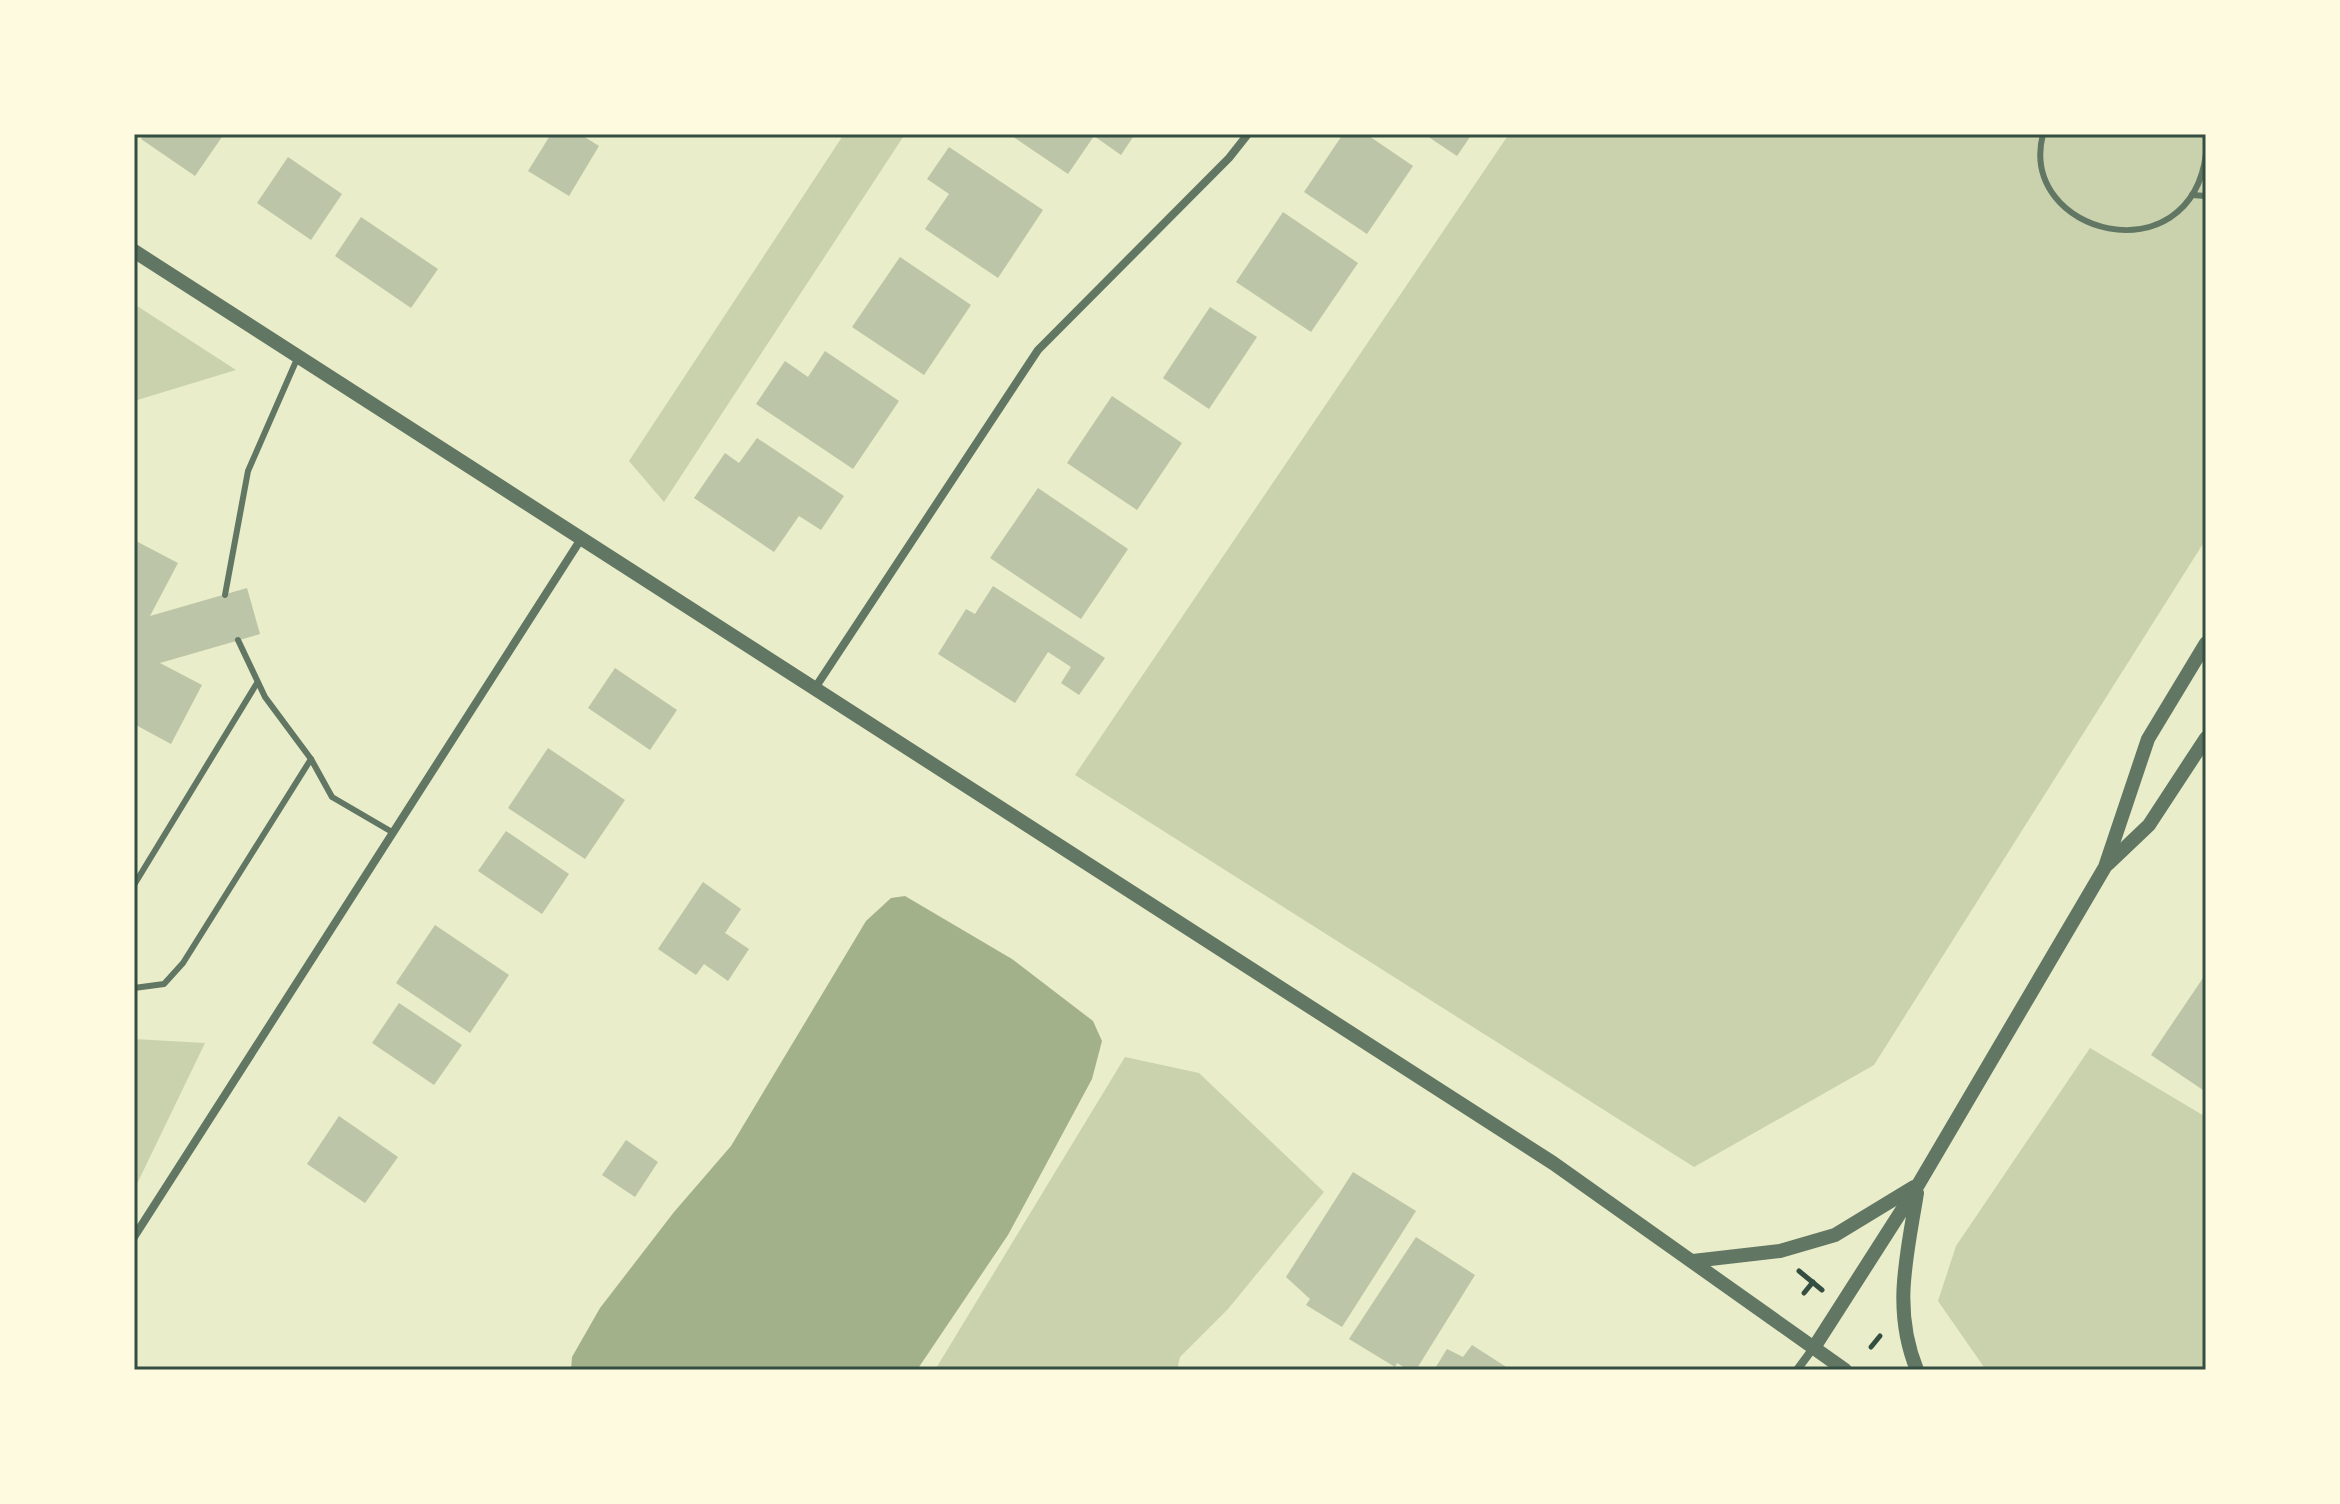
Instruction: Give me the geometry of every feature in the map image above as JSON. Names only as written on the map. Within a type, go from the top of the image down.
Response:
[{"type":"street","points":[[815,688],[1038,350],[1229,158],[1248,134]]},
{"type":"street","points":[[134,251],[1553,1163],[1845,1370]]},
{"type":"street","points":[[134,1237],[581,539]]},
{"type":"street","points":[[1797,1370],[1918,1185],[2105,867],[2148,739],[2206,643]]},
{"type":"street","points":[[2105,867],[2149,825],[2206,738]]},
{"type":"street","points":[[1693,1261],[1780,1251],[1835,1235],[1918,1185]]},
{"type":"street","points":[[1917,1370],[1906,1341],[1901,1291],[1918,1185]]},
{"type":"lane","points":[[2043,134],[2044,170],[2055,195],[2074,215],[2097,228],[2124,232],[2150,228],[2174,215],[2192,195],[2204,172],[2206,154]]},
{"type":"lane","points":[[2192,195],[2206,196]]},
{"type":"lane","points":[[225,595],[248,471],[298,357]]},
{"type":"lane","points":[[238,640],[257,683],[311,759],[332,797],[392,832]]},
{"type":"lane","points":[[134,885],[257,683]]},
{"type":"lane","points":[[134,988],[164,984],[183,963],[311,759]]},
{"type":"path","points":[[1792,1265],[1823,1290]]},
{"type":"path","points":[[1804,1293],[1813,1282]]},
{"type":"path","points":[[1870,1328],[1880,1336]]},
{"type":"shaded area","points":[[844,134],[905,134],[664,502],[629,461]]},
{"type":"shaded area","points":[[1509,134],[2206,134],[2206,539],[1874,1065],[1694,1167],[1075,775]]},
{"type":"shaded area","points":[[134,304],[236,370],[134,401]]},
{"type":"shaded area","points":[[905,896],[1012,959],[1093,1021],[1102,1041],[1092,1079],[1008,1235],[917,1370],[571,1370],[572,1357],[600,1308],[674,1212],[731,1146],[866,921],[891,898]]},
{"type":"shaded area","points":[[134,1039],[205,1043],[134,1190]]},
{"type":"shaded area","points":[[2090,1048],[2206,1117],[2206,1370],[1986,1370],[1938,1301],[1956,1246]]},
{"type":"shaded area","points":[[1125,1057],[1199,1073],[1324,1192],[1228,1309],[1180,1357],[1177,1370],[935,1370]]},
{"type":"building","points":[[145,134],[224,134],[195,176],[141,139]]},
{"type":"building","points":[[551,134],[580,134],[599,146],[569,196],[528,171]]},
{"type":"building","points":[[1009,134],[1135,134],[1121,155],[1094,136],[1068,174]]},
{"type":"building","points":[[1343,134],[1366,134],[1413,166],[1367,234],[1304,192]]},
{"type":"building","points":[[1424,134],[1472,134],[1457,156]]},
{"type":"building","points":[[949,147],[1043,210],[998,278],[925,229],[949,194],[927,179]]},
{"type":"building","points":[[288,157],[342,194],[311,240],[257,203]]},
{"type":"building","points":[[1283,212],[1358,263],[1311,332],[1236,282]]},
{"type":"building","points":[[361,217],[438,269],[411,308],[335,256]]},
{"type":"building","points":[[900,257],[971,305],[924,375],[852,327]]},
{"type":"building","points":[[1210,307],[1257,337],[1209,409],[1163,378]]},
{"type":"building","points":[[825,351],[899,401],[853,469],[756,404],[785,361],[808,377]]},
{"type":"building","points":[[1112,396],[1182,443],[1137,510],[1067,463]]},
{"type":"building","points":[[757,438],[844,496],[821,530],[799,516],[774,552],[694,498],[725,453],[739,463]]},
{"type":"building","points":[[1038,488],[1128,549],[1081,619],[990,558]]},
{"type":"building","points":[[134,540],[178,563],[150,616],[247,588],[260,634],[160,663],[202,685],[171,744],[134,724]]},
{"type":"building","points":[[993,586],[1105,658],[1079,695],[1061,683],[1071,667],[1048,652],[1015,703],[938,654],[966,609],[975,614]]},
{"type":"building","points":[[615,668],[677,710],[650,750],[588,708]]},
{"type":"building","points":[[548,748],[625,800],[585,859],[508,808]]},
{"type":"building","points":[[506,831],[569,874],[542,914],[478,871]]},
{"type":"building","points":[[703,882],[741,909],[725,933],[749,949],[728,981],[704,964],[696,975],[658,949]]},
{"type":"building","points":[[435,925],[509,975],[470,1033],[396,983]]},
{"type":"building","points":[[2203,978],[2206,980],[2206,1092],[2151,1055]]},
{"type":"building","points":[[399,1003],[462,1045],[434,1085],[372,1043]]},
{"type":"building","points":[[339,1116],[398,1157],[365,1203],[307,1164]]},
{"type":"building","points":[[626,1140],[658,1162],[635,1197],[602,1175]]},
{"type":"building","points":[[1353,1172],[1416,1211],[1342,1327],[1306,1305],[1310,1299],[1286,1277]]},
{"type":"building","points":[[1416,1237],[1475,1275],[1416,1370],[1409,1370],[1397,1363],[1395,1367],[1349,1339]]},
{"type":"building","points":[[1472,1345],[1511,1370],[1434,1370],[1447,1349],[1463,1357]]}]
